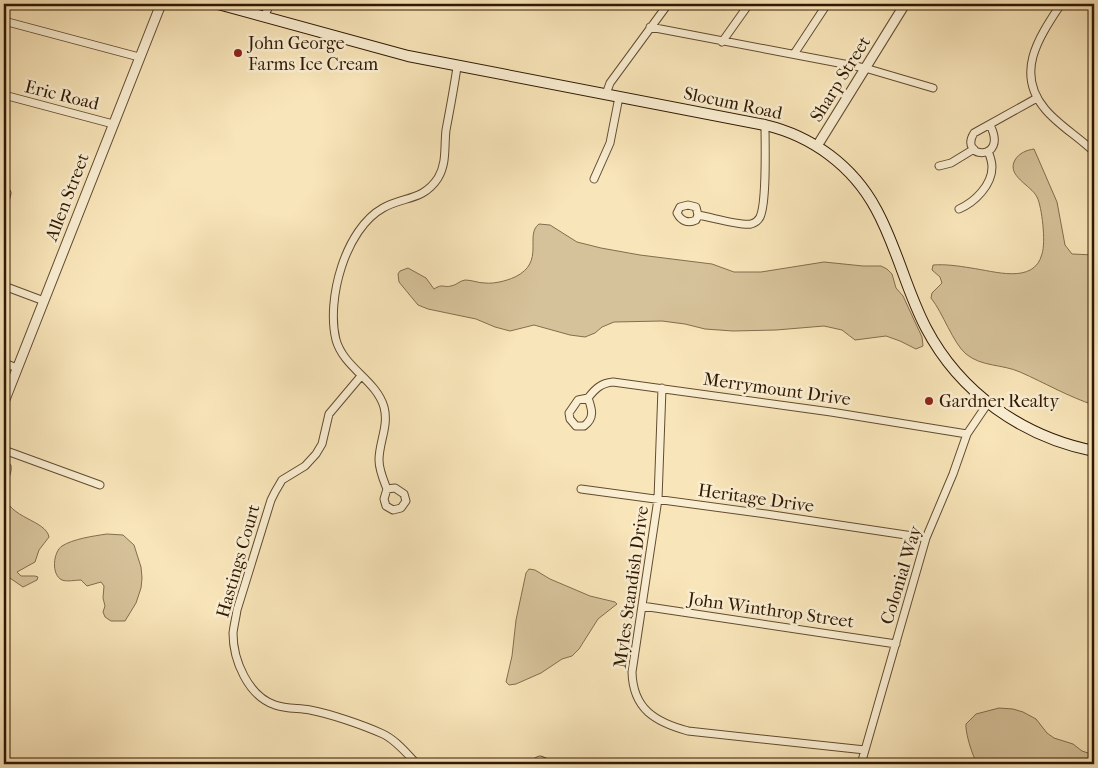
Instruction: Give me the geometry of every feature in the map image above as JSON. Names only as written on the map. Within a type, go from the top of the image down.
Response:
[{"type":"main road","name":"Slocum Road","points":[[218,4],[397,54],[765,125],[793,134],[817,146],[850,173],[868,195],[881,218],[919,314],[933,340],[956,371],[988,403],[1018,423],[1071,446],[1094,451]]},
{"type":"street","name":"Allen Street","points":[[4,402],[161,4]]},
{"type":"street","points":[[264,17],[270,4]]},
{"type":"street","points":[[606,94],[610,83],[668,4]]},
{"type":"street","points":[[722,42],[749,4]]},
{"type":"street","points":[[794,54],[827,4]]},
{"type":"street","name":"Sharp Street","points":[[817,146],[905,4]]},
{"type":"street","points":[[1061,4],[1036,45],[1030,67],[1032,83],[1037,98],[1044,109],[1094,152]]},
{"type":"street","points":[[4,21],[140,57]]},
{"type":"street","points":[[650,27],[865,68],[933,88]]},
{"type":"street","points":[[387,489],[379,464],[385,428],[384,407],[374,390],[343,354],[336,340],[333,311],[337,285],[350,246],[358,231],[368,219],[388,206],[424,193],[440,173],[445,159],[446,133],[458,67]]},
{"type":"street","name":"Eric Road","points":[[4,95],[113,124]]},
{"type":"street","points":[[594,179],[610,143],[619,97]]},
{"type":"street","points":[[990,125],[994,141],[988,151],[981,153],[974,149],[971,143],[972,135],[978,129],[990,125],[1037,98]]},
{"type":"street","points":[[698,214],[744,224],[755,222],[759,218],[762,208],[765,125]]},
{"type":"street","points":[[938,166],[951,163],[974,149]]},
{"type":"street","points":[[959,209],[976,199],[988,181],[992,167],[988,151]]},
{"type":"street","points":[[4,188],[7,195],[4,206]]},
{"type":"street","points":[[4,286],[44,301]]},
{"type":"street","points":[[4,363],[17,368]]},
{"type":"street","name":"Hastings Court","points":[[361,376],[329,414],[323,440],[316,454],[301,468],[282,480],[271,500],[237,610],[234,626],[234,643],[238,661],[245,676],[257,693],[266,701],[280,707],[321,713],[378,732],[392,740],[417,764]]},
{"type":"street","name":"Merrymount Drive","points":[[588,398],[597,387],[607,382],[625,383],[831,412],[966,434]]},
{"type":"street","name":"Myles Standish Drive","points":[[662,388],[658,499],[632,672],[633,687],[640,705],[658,720],[688,731],[865,750]]},
{"type":"street","name":"Colonial Way","points":[[861,764],[926,538],[953,474],[966,434],[988,403]]},
{"type":"street","points":[[4,450],[100,485]]},
{"type":"street","name":"Heritage Drive","points":[[581,489],[926,538]]},
{"type":"street","name":"John Winthrop Street","points":[[642,606],[896,644]]},
{"type":"street","points":[[532,764],[540,760],[550,764]]},
{"type":"street","points":[[426,764],[432,764]]},
{"type":"shaded area","points":[[1034,149],[1057,202],[1065,245],[1072,254],[1094,255],[1094,405],[1020,372],[972,358],[961,349],[931,298],[932,293],[942,283],[940,277],[932,270],[933,265],[957,266],[1012,274],[1031,270],[1038,264],[1044,241],[1039,202],[1034,193],[1016,176],[1013,166],[1019,155]]},
{"type":"shaded area","points":[[539,224],[550,225],[577,242],[601,248],[712,264],[734,272],[761,272],[824,262],[881,266],[892,274],[896,288],[903,296],[922,337],[923,346],[916,349],[886,336],[855,340],[842,330],[824,326],[733,331],[705,329],[662,321],[614,322],[585,337],[534,325],[510,331],[476,319],[428,309],[418,305],[399,282],[398,274],[400,271],[408,268],[426,278],[434,289],[465,280],[492,283],[515,277],[530,264],[533,235]]},
{"type":"shaded area","points":[[4,460],[11,465],[11,473],[5,488],[8,503],[19,514],[41,526],[49,537],[39,550],[35,562],[17,572],[21,576],[38,577],[37,580],[23,587],[4,574]]},
{"type":"shaded area","points":[[107,534],[123,535],[134,545],[141,567],[141,588],[136,603],[125,621],[111,621],[105,617],[103,612],[105,606],[103,598],[104,586],[101,582],[87,586],[81,580],[62,580],[58,577],[55,569],[55,558],[62,546],[77,540]]},
{"type":"shaded area","points":[[529,569],[535,570],[550,579],[590,596],[617,604],[598,619],[579,649],[572,656],[562,659],[541,673],[516,684],[509,685],[506,682],[512,656],[516,620],[526,573]]},
{"type":"shaded area","points":[[999,708],[1013,709],[1036,719],[1047,733],[1054,738],[1073,744],[1082,751],[1094,755],[1094,764],[978,764],[970,745],[966,724],[976,714]]},
{"type":"place","name":"John George Farms Ice Cream","points":[[238,53]]},
{"type":"place","name":"Gardner Realty","points":[[929,401]]}]
